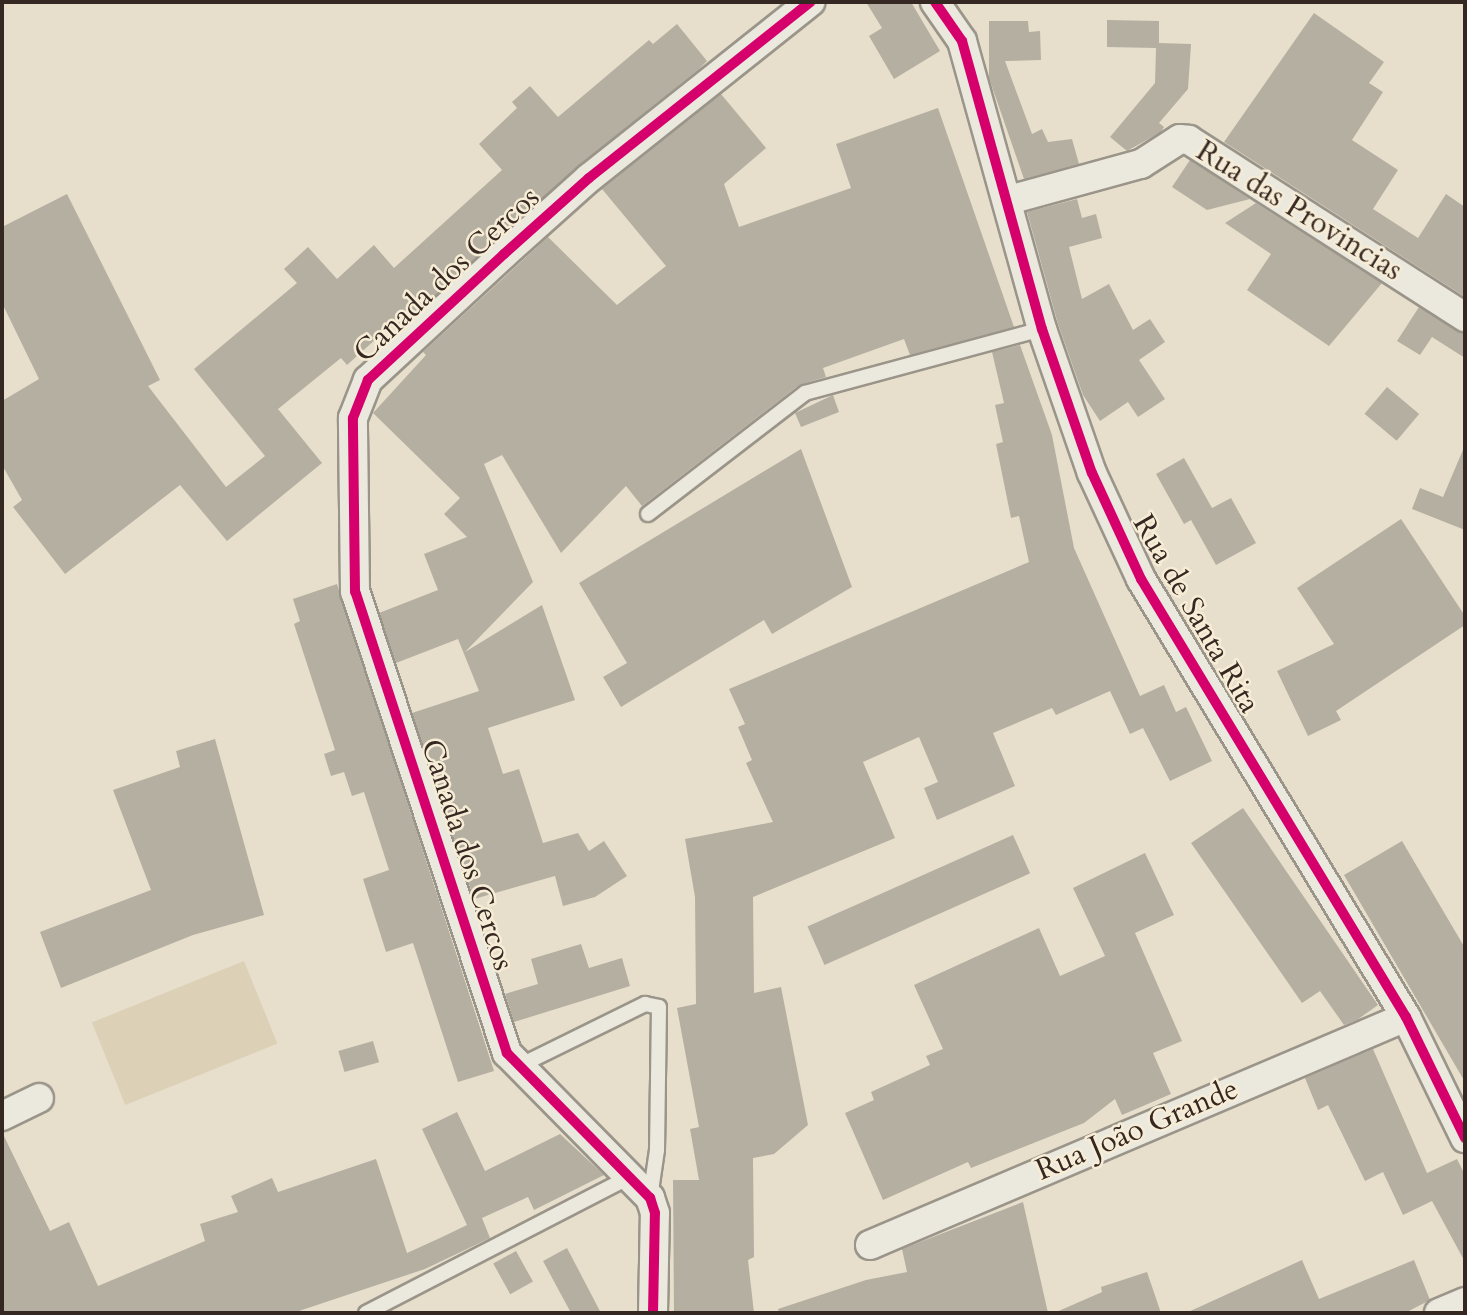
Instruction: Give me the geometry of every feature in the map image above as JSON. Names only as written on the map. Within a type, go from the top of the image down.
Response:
[{"type":"street","name":"Canada dos Cercos","points":[[511,1060],[355,592],[355,405],[369,380],[590,178],[810,2]]},
{"type":"street","name":"Rua de Santa Rita","points":[[935,2],[962,41],[1009,200],[1042,329],[1092,473],[1141,579],[1406,1017],[1465,1138]]},
{"type":"street","name":"Rua das Provincias","points":[[1009,200],[1142,164],[1180,139],[1189,140],[1465,317]]},
{"type":"street","name":"Rua João Grande","points":[[870,1245],[1406,1017]]},
{"type":"street","points":[[511,1060],[650,1198],[655,1213],[653,1313]]},
{"type":"street","points":[[2,1116],[39,1098]]},
{"type":"street","points":[[1439,1313],[1465,1302]]},
{"type":"lane","points":[[648,514],[805,393],[1042,329]]},
{"type":"lane","points":[[511,1060],[645,1004],[659,1007],[657,1150],[650,1198]]},
{"type":"lane","points":[[366,1313],[629,1177]]},
{"type":"shaded area","points":[[244,961],[277,1044],[125,1105],[92,1022]]},
{"type":"building","points":[[866,2],[911,2],[940,51],[894,79],[869,36],[882,28]]},
{"type":"building","points":[[1314,13],[1384,62],[1369,83],[1383,92],[1352,140],[1398,170],[1373,209],[1418,238],[1446,194],[1465,207],[1465,297],[1224,142]]},
{"type":"building","points":[[1107,20],[1159,21],[1159,43],[1191,44],[1188,89],[1159,123],[1164,127],[1161,132],[1127,151],[1110,137],[1155,83],[1156,48],[1107,47]]},
{"type":"building","points":[[989,21],[1028,21],[1029,32],[1040,31],[1041,60],[1005,61],[1032,134],[1042,129],[1048,142],[1072,139],[1079,164],[1024,179],[989,78]]},
{"type":"building","points":[[677,24],[707,61],[699,69],[578,166],[401,327],[396,321],[347,365],[341,358],[278,409],[322,463],[227,541],[180,485],[65,574],[13,507],[22,500],[2,465],[2,401],[39,379],[2,303],[2,227],[67,194],[160,380],[148,386],[226,487],[265,456],[194,369],[297,283],[284,269],[308,247],[337,279],[374,245],[394,268],[502,170],[479,144],[517,108],[512,102],[530,86],[558,117],[649,40],[653,44]]},
{"type":"building","points":[[721,94],[766,148],[724,184],[739,227],[851,188],[836,144],[938,108],[1014,327],[910,355],[904,339],[823,368],[826,377],[799,385],[642,506],[626,486],[561,553],[502,455],[484,464],[533,582],[465,652],[542,605],[575,700],[488,728],[503,774],[519,769],[543,843],[578,833],[589,851],[604,841],[627,876],[595,897],[563,906],[555,876],[474,899],[412,713],[479,691],[458,639],[396,663],[379,613],[438,590],[424,554],[467,537],[444,514],[460,498],[373,413],[426,355],[423,352],[548,237],[617,305],[666,266],[602,189]]},
{"type":"building","points":[[1190,160],[1250,199],[1207,210],[1172,187]]},
{"type":"building","points":[[1077,199],[1082,218],[1096,214],[1102,238],[1069,247],[1082,299],[1109,284],[1133,330],[1150,319],[1165,342],[1139,360],[1165,399],[1138,417],[1128,402],[1100,421],[1083,395],[1058,324],[1027,212]]},
{"type":"building","points":[[1256,203],[1382,283],[1329,346],[1247,290],[1271,254],[1225,223]]},
{"type":"building","points":[[1419,307],[1465,333],[1465,358],[1432,337],[1420,355],[1397,341]]},
{"type":"building","points":[[1020,345],[1052,435],[1074,548],[1140,696],[1164,685],[1176,712],[1186,707],[1212,761],[1170,781],[1143,728],[1130,734],[1110,691],[1056,715],[1052,708],[993,733],[1015,786],[937,820],[924,788],[938,782],[919,737],[863,762],[895,838],[753,897],[754,993],[781,987],[808,1125],[774,1154],[753,1158],[754,1257],[748,1260],[754,1313],[674,1313],[673,1180],[699,1180],[690,1129],[699,1127],[677,1008],[696,1004],[695,897],[685,839],[773,822],[746,763],[752,760],[738,727],[745,724],[729,689],[1029,562],[1019,516],[1011,518],[996,444],[1003,442],[995,405],[1004,403],[992,352]]},
{"type":"building","points":[[1387,387],[1419,414],[1397,441],[1365,414]]},
{"type":"building","points":[[833,395],[839,412],[801,427],[795,413]]},
{"type":"building","points":[[1465,445],[1465,530],[1412,509],[1420,488],[1443,497]]},
{"type":"building","points":[[801,449],[852,587],[772,634],[764,620],[621,707],[603,677],[627,663],[579,583]]},
{"type":"building","points":[[1184,458],[1212,508],[1231,498],[1256,543],[1216,565],[1191,520],[1184,524],[1156,474]]},
{"type":"building","points":[[1401,519],[1465,616],[1465,625],[1336,711],[1341,720],[1308,736],[1277,671],[1334,644],[1297,588]]},
{"type":"building","points":[[337,584],[494,1071],[458,1082],[413,943],[386,952],[363,879],[389,870],[364,792],[352,796],[344,772],[331,776],[324,754],[335,750],[294,624],[300,621],[293,599]]},
{"type":"building","points":[[215,739],[264,915],[193,935],[61,988],[40,932],[151,890],[113,790],[180,767],[176,751]]},
{"type":"building","points":[[1243,808],[1378,1005],[1357,1020],[1344,1025],[1320,991],[1302,1003],[1191,843]]},
{"type":"building","points":[[1013,835],[1030,873],[825,965],[807,927]]},
{"type":"building","points":[[1402,841],[1465,948],[1465,1082],[1344,875]]},
{"type":"building","points":[[1145,853],[1174,915],[1135,933],[1182,1041],[1153,1053],[1171,1094],[1122,1115],[1115,1099],[1084,1123],[971,1168],[968,1162],[883,1200],[845,1113],[874,1100],[871,1092],[930,1065],[926,1056],[943,1049],[914,985],[1039,928],[1060,976],[1105,956],[1073,888]]},
{"type":"building","points":[[581,944],[589,968],[622,958],[630,986],[514,1022],[505,994],[538,984],[531,959]]},
{"type":"building","points":[[373,1041],[379,1062],[344,1072],[338,1051]]},
{"type":"building","points":[[1373,1049],[1427,1173],[1457,1159],[1465,1175],[1465,1262],[1432,1201],[1403,1215],[1383,1172],[1365,1181],[1328,1105],[1318,1110],[1305,1078]]},
{"type":"building","points":[[457,1112],[485,1171],[560,1134],[604,1175],[534,1210],[528,1197],[482,1218],[490,1238],[425,1269],[293,1313],[2,1313],[2,1132],[50,1231],[69,1222],[98,1286],[205,1241],[200,1224],[238,1212],[231,1196],[272,1178],[278,1192],[376,1159],[407,1253],[467,1225],[422,1129]]},
{"type":"building","points":[[1023,1202],[1048,1313],[779,1313],[778,1309],[866,1280],[907,1272],[902,1249]]},
{"type":"building","points":[[567,1248],[601,1313],[571,1313],[543,1261]]},
{"type":"building","points":[[516,1251],[533,1282],[510,1294],[493,1264]]},
{"type":"building","points":[[1302,1260],[1319,1299],[1414,1260],[1430,1300],[1405,1313],[1186,1313]]},
{"type":"building","points":[[1147,1272],[1161,1313],[1054,1313],[1102,1292],[1101,1287]]},
{"type":"cycle path","points":[[653,1313],[655,1213],[650,1198],[507,1053],[355,592],[353,418],[368,380],[504,254],[589,178],[810,2]]},
{"type":"cycle path","points":[[935,2],[962,41],[1042,329],[1092,473],[1141,579],[1406,1017],[1465,1138]]}]
